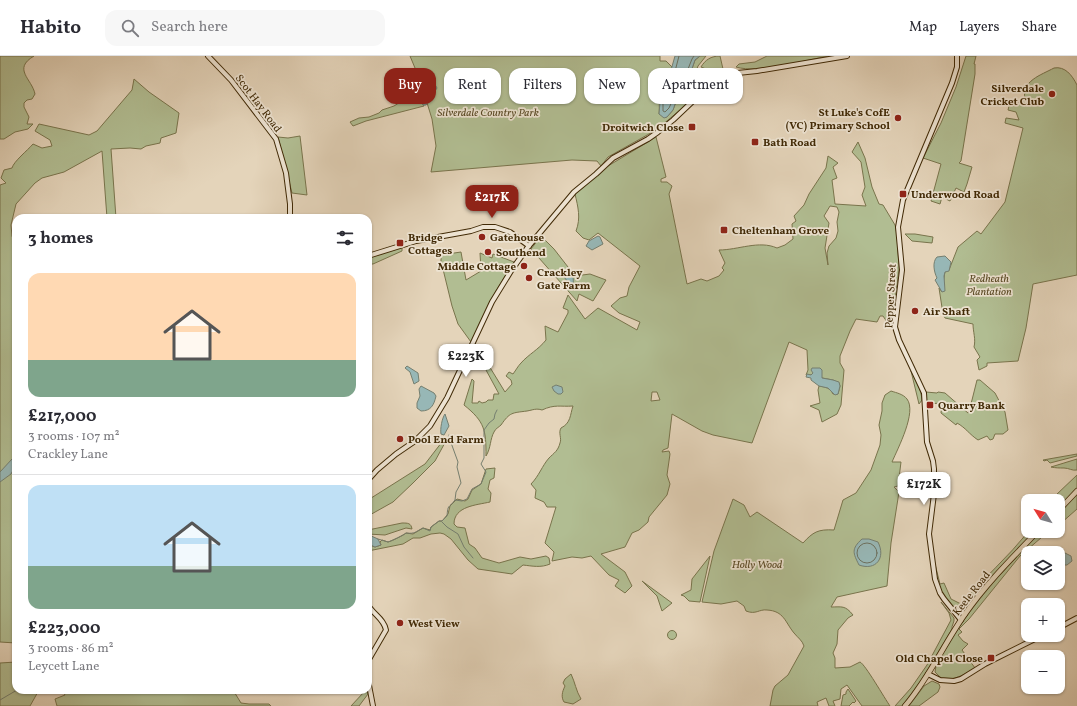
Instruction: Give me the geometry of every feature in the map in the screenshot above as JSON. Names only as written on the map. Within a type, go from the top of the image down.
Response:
[{"type":"main road","points":[[1065,504],[1077,491]]},
{"type":"main road","name":"Keele Road","points":[[905,706],[928,674],[965,614],[994,578],[1031,538]]},
{"type":"street","name":"Scot Hay Road","points":[[208,56],[231,80],[274,135],[286,173],[290,214]]},
{"type":"street","points":[[372,475],[396,454],[415,441],[430,426],[447,398],[492,302],[511,271],[574,192],[613,158],[658,132],[719,78],[728,74],[757,71],[847,56]]},
{"type":"street","name":"Pepper Street","points":[[957,56],[957,67],[952,84],[903,200],[898,226],[902,270],[895,327],[898,340],[924,393],[926,436],[934,469],[934,494],[929,526],[935,579],[940,593],[961,620]]},
{"type":"street","points":[[372,255],[416,241],[471,231],[483,227],[496,227],[510,232],[529,247]]},
{"type":"street","name":"Pepper Street","points":[[952,608],[965,614]]},
{"type":"street","points":[[372,611],[384,623],[386,630],[372,652]]},
{"type":"street","points":[[1065,624],[1077,618]]},
{"type":"street","points":[[928,674],[940,680],[954,681],[961,679],[985,664],[1029,642]]},
{"type":"street","points":[[371,694],[373,706]]},
{"type":"green space","points":[[0,56],[34,56],[24,65],[25,74],[35,94],[32,99],[27,100],[24,103],[24,107],[29,117],[27,124],[33,124],[28,129],[15,132],[4,139],[0,139]]},
{"type":"green space","name":"Silverdale Country Park","points":[[410,56],[660,56],[660,61],[666,61],[673,68],[648,68],[648,104],[660,104],[659,114],[667,117],[673,110],[675,104],[687,104],[656,130],[608,157],[601,166],[597,161],[572,160],[431,172],[436,146],[432,119],[427,104],[436,104],[436,68],[415,68]]},
{"type":"green space","name":"Silverdale Country Park","points":[[700,56],[706,56],[697,68],[692,68],[695,60]]},
{"type":"green space","name":"Silverdale Country Park","points":[[720,56],[723,68],[701,67],[706,60]]},
{"type":"green space","points":[[767,56],[829,56],[769,68],[746,69],[736,67],[739,64],[755,62]]},
{"type":"green space","points":[[966,56],[976,56],[974,64],[975,74],[961,161],[959,163],[972,167],[964,192],[956,188],[950,201],[942,197],[940,204],[931,201],[941,164],[923,158],[941,123],[956,87]]},
{"type":"green space","name":"Redheath Plantation","points":[[1054,68],[1062,68],[1068,72],[1077,85],[1077,275],[1033,284],[1026,328],[1018,361],[987,363],[987,366],[979,370],[977,360],[980,357],[974,347],[975,341],[973,324],[945,318],[939,288],[942,292],[945,271],[949,270],[958,247],[977,231],[981,234],[1005,202],[1023,128],[1005,123],[1006,118],[1019,120],[1016,112],[1008,110],[1010,102],[1017,103],[1025,99],[1026,88],[1029,83],[1038,76]]},
{"type":"green space","points":[[134,79],[149,92],[179,113],[176,133],[161,138],[160,143],[146,146],[141,149],[111,149],[116,214],[107,214],[102,151],[64,172],[42,178],[35,183],[16,204],[14,214],[12,214],[12,643],[0,642],[0,185],[6,183],[1,178],[4,170],[12,168],[18,159],[33,144],[42,148],[52,146],[50,140],[35,131],[39,124],[89,135],[97,131],[132,90]]},
{"type":"green space","points":[[397,104],[423,104],[424,106],[366,121],[353,126],[350,122],[359,118],[369,117]]},
{"type":"green space","points":[[300,136],[307,195],[292,193],[278,137],[288,138]]},
{"type":"green space","points":[[656,137],[666,177],[661,179],[661,182],[667,182],[672,186],[669,194],[687,284],[701,279],[707,281],[719,276],[724,270],[722,268],[725,263],[719,250],[756,245],[777,248],[785,245],[793,239],[792,224],[796,221],[794,216],[804,205],[809,194],[826,168],[828,156],[838,163],[833,167],[837,178],[832,180],[835,204],[866,206],[862,195],[865,187],[861,162],[852,152],[858,142],[865,158],[872,187],[879,204],[883,205],[895,225],[897,233],[899,269],[892,324],[887,322],[883,316],[880,316],[877,322],[856,319],[850,331],[840,356],[840,363],[844,370],[841,405],[837,414],[822,422],[819,410],[810,406],[820,403],[818,390],[819,386],[828,388],[833,394],[838,394],[840,386],[839,383],[822,378],[813,373],[812,375],[806,375],[808,370],[807,350],[789,342],[752,443],[713,435],[702,431],[672,414],[668,448],[662,452],[669,451],[670,454],[667,475],[670,484],[667,495],[649,517],[648,522],[639,530],[632,533],[625,547],[601,554],[625,572],[632,586],[625,593],[615,586],[619,580],[609,575],[591,556],[582,558],[572,557],[552,561],[554,552],[545,543],[556,507],[547,507],[544,502],[535,498],[536,490],[531,484],[549,458],[556,452],[560,441],[560,430],[567,424],[571,416],[573,406],[554,406],[542,410],[534,409],[509,415],[496,429],[486,456],[486,439],[483,427],[476,416],[464,405],[472,379],[474,381],[472,403],[478,403],[479,401],[482,403],[488,400],[493,400],[494,394],[499,394],[473,346],[475,343],[505,392],[512,384],[511,380],[506,376],[509,372],[513,374],[519,365],[546,340],[545,326],[558,332],[568,313],[568,310],[563,308],[568,295],[585,319],[598,308],[637,330],[640,322],[619,313],[611,306],[620,298],[627,296],[629,287],[640,266],[598,233],[589,240],[583,238],[576,231],[579,217],[575,194],[608,166]],"holes":[[[830,206],[837,207],[839,212],[836,238],[829,246],[827,253],[828,265],[825,248],[829,223],[824,216]],[[652,392],[657,392],[660,400],[651,401]]]},
{"type":"green space","points":[[905,234],[933,237],[932,243],[912,241]]},
{"type":"green space","points":[[541,236],[554,249],[575,276],[590,274],[606,280],[593,301],[579,294],[577,301],[531,249]]},
{"type":"green space","points":[[402,247],[402,251],[373,264],[372,257]]},
{"type":"green space","points":[[461,252],[466,280],[481,271],[480,253],[492,258],[493,254],[514,262],[496,291],[471,342],[458,324],[441,261],[441,255]]},
{"type":"green space","points":[[911,371],[921,392],[922,400],[919,404]]},
{"type":"green space","points":[[977,380],[980,380],[995,393],[1005,412],[1008,430],[1003,434],[995,434],[993,439],[990,440],[987,436],[978,440],[960,425],[957,423],[956,425],[941,413],[942,403],[926,404],[926,392],[945,393],[968,413]]},
{"type":"green space","name":"Holly Wood","points":[[891,391],[902,395],[907,399],[910,412],[906,430],[892,462],[901,462],[898,486],[894,487],[899,492],[891,543],[887,586],[837,597],[831,607],[845,608],[853,615],[848,618],[838,630],[837,644],[833,653],[835,658],[835,668],[850,667],[860,662],[863,664],[890,706],[862,706],[847,685],[841,689],[840,699],[833,701],[835,706],[829,706],[826,698],[817,702],[818,706],[770,706],[775,686],[788,675],[804,646],[802,642],[784,618],[777,612],[764,610],[749,612],[746,611],[744,606],[737,601],[721,604],[702,602],[714,551],[733,499],[744,505],[750,517],[757,512],[803,543],[816,532],[834,530],[843,500],[856,493],[871,470],[880,445],[881,435],[879,425],[882,403],[885,395]]},
{"type":"green space","points":[[445,438],[447,439],[435,461],[413,483],[393,502],[372,514],[372,497],[425,464]]},
{"type":"green space","points":[[1077,454],[1077,456],[1050,463],[1047,460],[1043,460]]},
{"type":"green space","points":[[1077,459],[1077,470],[1051,467]]},
{"type":"green space","points":[[495,468],[494,478],[490,480],[488,489],[491,493],[490,502],[467,507],[462,510],[455,518],[454,524],[457,527],[465,528],[469,544],[475,548],[482,558],[499,563],[520,557],[531,559],[546,556],[549,558],[550,564],[540,566],[523,565],[512,574],[478,569],[468,560],[451,539],[440,533],[431,534],[420,538],[413,538],[403,544],[372,550],[372,546],[375,547],[381,545],[380,542],[382,540],[388,542],[406,533],[413,534],[423,528],[430,530],[431,527],[439,521],[442,521],[448,514],[450,506],[457,499],[465,501],[468,499],[472,490],[481,484],[486,469]]},
{"type":"green space","points":[[1077,475],[1077,489],[1065,501],[1065,494],[1057,494]]},
{"type":"green space","points":[[1077,494],[1077,509],[1065,520],[1065,506]]},
{"type":"green space","points":[[402,523],[409,524],[412,529],[406,528],[385,535],[372,534],[372,529]]},
{"type":"green space","points":[[1023,538],[1030,538],[964,609],[957,609],[945,599],[935,574],[934,560],[940,584],[944,583],[951,599],[961,604]]},
{"type":"green space","points":[[1033,538],[1041,538],[1032,546],[1026,546]]},
{"type":"green space","points":[[1021,551],[1021,555],[969,619],[959,629],[962,632],[958,635],[968,644],[962,650],[975,668],[955,678],[941,678],[935,672],[936,666],[947,646],[970,611]]},
{"type":"green space","points":[[710,556],[700,602],[689,601],[681,595],[691,590],[692,579]]},
{"type":"green space","points":[[642,581],[672,603],[662,611],[657,596]]},
{"type":"green space","points":[[941,602],[954,618],[952,629],[921,681],[902,706],[895,706],[911,688],[927,665],[951,620],[949,613]]},
{"type":"green space","points":[[672,630],[677,635],[672,640],[667,635]]},
{"type":"green space","points":[[12,662],[12,694],[37,694],[30,706],[0,706],[0,663]]},
{"type":"green space","points":[[571,674],[581,699],[573,704],[564,702],[562,696],[565,686],[563,683]]},
{"type":"green space","points":[[932,681],[939,684],[940,687],[938,692],[919,706],[909,706],[924,686]]},
{"type":"green space","points":[[848,689],[856,701],[849,706],[841,706],[843,695],[846,694]]},
{"type":"green space","points":[[235,694],[241,703],[269,704],[271,706],[57,706],[55,699],[65,695]]},
{"type":"green space","points":[[362,694],[368,694],[359,706],[351,706]]},
{"type":"water","points":[[675,56],[700,56],[695,60],[692,68],[672,68]]},
{"type":"water","points":[[660,104],[675,104],[673,110],[667,117],[664,118],[659,114]]},
{"type":"water","points":[[598,236],[603,244],[592,250],[586,246],[589,241]]},
{"type":"water","points":[[945,256],[951,262],[949,271],[945,272],[945,291],[942,292],[935,280],[937,278],[934,270],[934,264],[937,257]]},
{"type":"water","points":[[569,273],[573,277],[573,287],[568,284],[564,277],[564,275]]},
{"type":"water","points":[[407,366],[418,373],[419,381],[414,384],[410,372],[405,368]]},
{"type":"water","points":[[812,368],[820,368],[822,370],[822,378],[839,382],[840,386],[838,394],[835,395],[828,388],[819,386],[811,380],[811,378],[806,377],[807,374],[811,375],[813,373],[811,370]]},
{"type":"water","points":[[556,385],[562,387],[563,392],[561,394],[554,391],[552,387]]},
{"type":"water","points":[[421,386],[434,393],[436,396],[432,407],[424,411],[417,408],[417,403],[420,396],[419,389]]},
{"type":"water","points":[[445,414],[449,426],[444,435],[441,434],[441,429]]},
{"type":"water","points":[[12,459],[12,472],[0,482],[0,472]]},
{"type":"water","points":[[372,536],[378,539],[381,545],[375,547],[372,546]]},
{"type":"water","points":[[862,539],[869,539],[878,542],[881,553],[878,562],[875,565],[859,565],[857,561],[854,551]]},
{"type":"water","points":[[1065,553],[1071,556],[1072,561],[1065,565]]},
{"type":"waterway","points":[[378,539],[388,542],[406,533],[413,533],[423,528],[430,531],[431,527],[439,521],[442,521],[447,516],[448,508],[455,500],[462,501],[467,499],[472,489],[481,484],[486,472],[481,464],[484,458],[484,430],[494,419],[497,410]]},
{"type":"waterway","points":[[449,435],[458,462],[457,467],[461,483],[456,492],[455,500]]},
{"type":"waterway","points":[[442,522],[458,534],[464,547],[473,558]]},
{"type":"waterway","points":[[0,700],[12,693]]},
{"type":"place","name":"Silverdale Cricket Club","points":[[1052,94]]},
{"type":"place","name":"St Luke's CofE (VC) Primary School","points":[[898,118]]},
{"type":"place","name":"Droitwich Close","points":[[692,127]]},
{"type":"place","name":"Bath Road","points":[[755,142]]},
{"type":"place","name":"Underwood Road","points":[[903,194]]},
{"type":"place","name":"Cheltenham Grove","points":[[724,230]]},
{"type":"place","name":"Gatehouse","points":[[482,237]]},
{"type":"place","name":"Bridge Cottages","points":[[400,243]]},
{"type":"place","name":"Southend","points":[[488,252]]},
{"type":"place","name":"Middle Cottage","points":[[524,266]]},
{"type":"place","name":"Crackley Gate Farm","points":[[529,278]]},
{"type":"place","name":"Air Shaft","points":[[915,311]]},
{"type":"place","name":"Quarry Bank","points":[[930,405]]},
{"type":"place","name":"Pool End Farm","points":[[400,439]]},
{"type":"place","name":"West View","points":[[400,623]]},
{"type":"place","name":"Old Chapel Close","points":[[991,658]]}]
